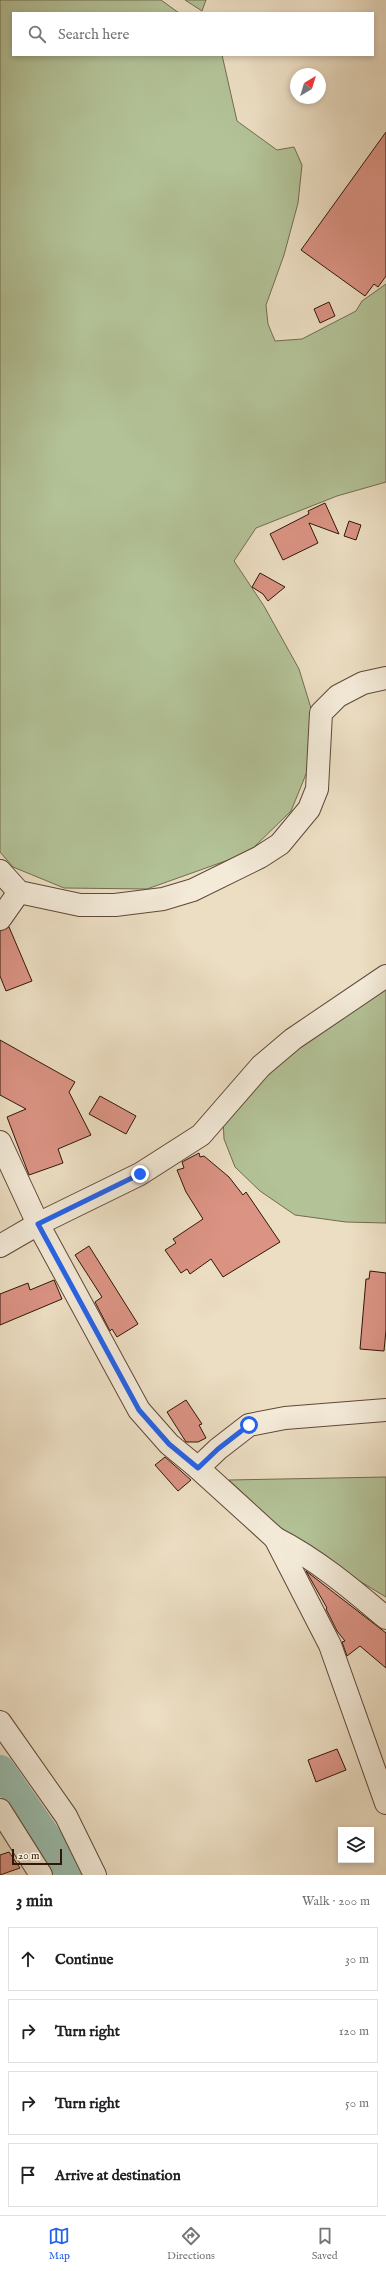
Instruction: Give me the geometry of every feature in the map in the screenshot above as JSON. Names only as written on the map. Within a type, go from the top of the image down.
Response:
[{"type":"street","points":[[0,871],[19,892],[80,905],[115,905],[163,899],[193,890],[260,857],[280,844],[309,809],[316,789],[321,713],[338,696],[363,683],[386,678]]},
{"type":"street","points":[[0,919],[19,892]]},
{"type":"street","points":[[0,1246],[38,1224],[140,1174],[201,1135],[261,1066],[293,1039],[386,976]]},
{"type":"street","points":[[0,1142],[38,1224],[139,1410],[169,1444],[198,1468],[275,1538],[295,1548],[330,1572],[386,1618]]},
{"type":"street","points":[[198,1468],[218,1449],[249,1425],[285,1418],[386,1410]]},
{"type":"street","points":[[275,1538],[330,1645],[386,1803]]},
{"type":"street","points":[[0,1722],[66,1816],[95,1875]]},
{"type":"street","points":[[0,1810],[35,1873]]},
{"type":"green space","points":[[0,0],[161,0],[178,12],[12,12],[12,56],[222,56],[237,121],[277,150],[294,147],[302,165],[298,203],[284,255],[266,305],[268,324],[275,341],[302,339],[356,311],[362,301],[386,284],[386,482],[337,496],[256,528],[234,561],[264,606],[299,669],[314,718],[313,757],[291,811],[248,853],[147,889],[64,888],[13,867],[0,852]]},
{"type":"green space","points":[[185,0],[206,0],[202,11]]},
{"type":"green space","points":[[386,982],[386,1223],[346,1222],[295,1215],[260,1191],[235,1167],[224,1139],[223,1119],[296,1041]]},
{"type":"green space","points":[[386,1477],[386,1597],[298,1544],[229,1480]]},
{"type":"building","points":[[386,132],[386,276],[378,287],[374,284],[365,296],[301,250]]},
{"type":"building","points":[[329,302],[335,316],[320,323],[314,309]]},
{"type":"building","points":[[325,503],[339,534],[309,523],[318,543],[283,560],[270,534],[309,514],[308,511]]},
{"type":"building","points":[[349,521],[361,525],[356,540],[344,536]]},
{"type":"building","points":[[260,573],[285,587],[268,601],[263,594],[252,587]]},
{"type":"building","points":[[9,927],[32,981],[6,991],[0,976],[0,931]]},
{"type":"building","points":[[0,1040],[75,1082],[69,1092],[91,1135],[58,1149],[63,1163],[29,1175],[7,1117],[26,1109],[0,1095]]},
{"type":"building","points":[[100,1096],[136,1116],[126,1134],[89,1114]]},
{"type":"building","points":[[199,1153],[200,1157],[204,1156],[229,1177],[243,1195],[246,1192],[280,1242],[223,1277],[211,1259],[190,1274],[187,1269],[181,1273],[165,1250],[176,1243],[173,1239],[203,1219],[186,1192],[177,1170],[184,1168],[182,1162]]},
{"type":"building","points":[[89,1246],[138,1324],[117,1337],[112,1329],[110,1331],[95,1302],[102,1297],[75,1255]]},
{"type":"building","points":[[370,1271],[386,1273],[386,1330],[384,1351],[360,1349],[366,1279],[369,1279]]},
{"type":"building","points":[[54,1280],[62,1299],[0,1325],[0,1294],[28,1283],[30,1290]]},
{"type":"building","points":[[186,1400],[202,1424],[199,1425],[206,1438],[198,1442],[186,1442],[167,1412]]},
{"type":"building","points":[[165,1457],[191,1480],[178,1491],[155,1465]]},
{"type":"building","points":[[306,1571],[386,1633],[386,1668],[360,1646],[347,1656],[342,1642],[345,1641],[337,1631],[326,1609],[327,1608]]},
{"type":"building","points":[[337,1749],[346,1770],[316,1782],[308,1760]]},
{"type":"building","points":[[9,1852],[20,1868],[0,1875],[0,1855]]},
{"type":"waterway","points":[[0,1770],[71,1875]]},
{"type":"route","points":[[140,1174],[38,1224],[139,1410],[169,1444],[198,1468],[218,1449],[249,1425]]}]
